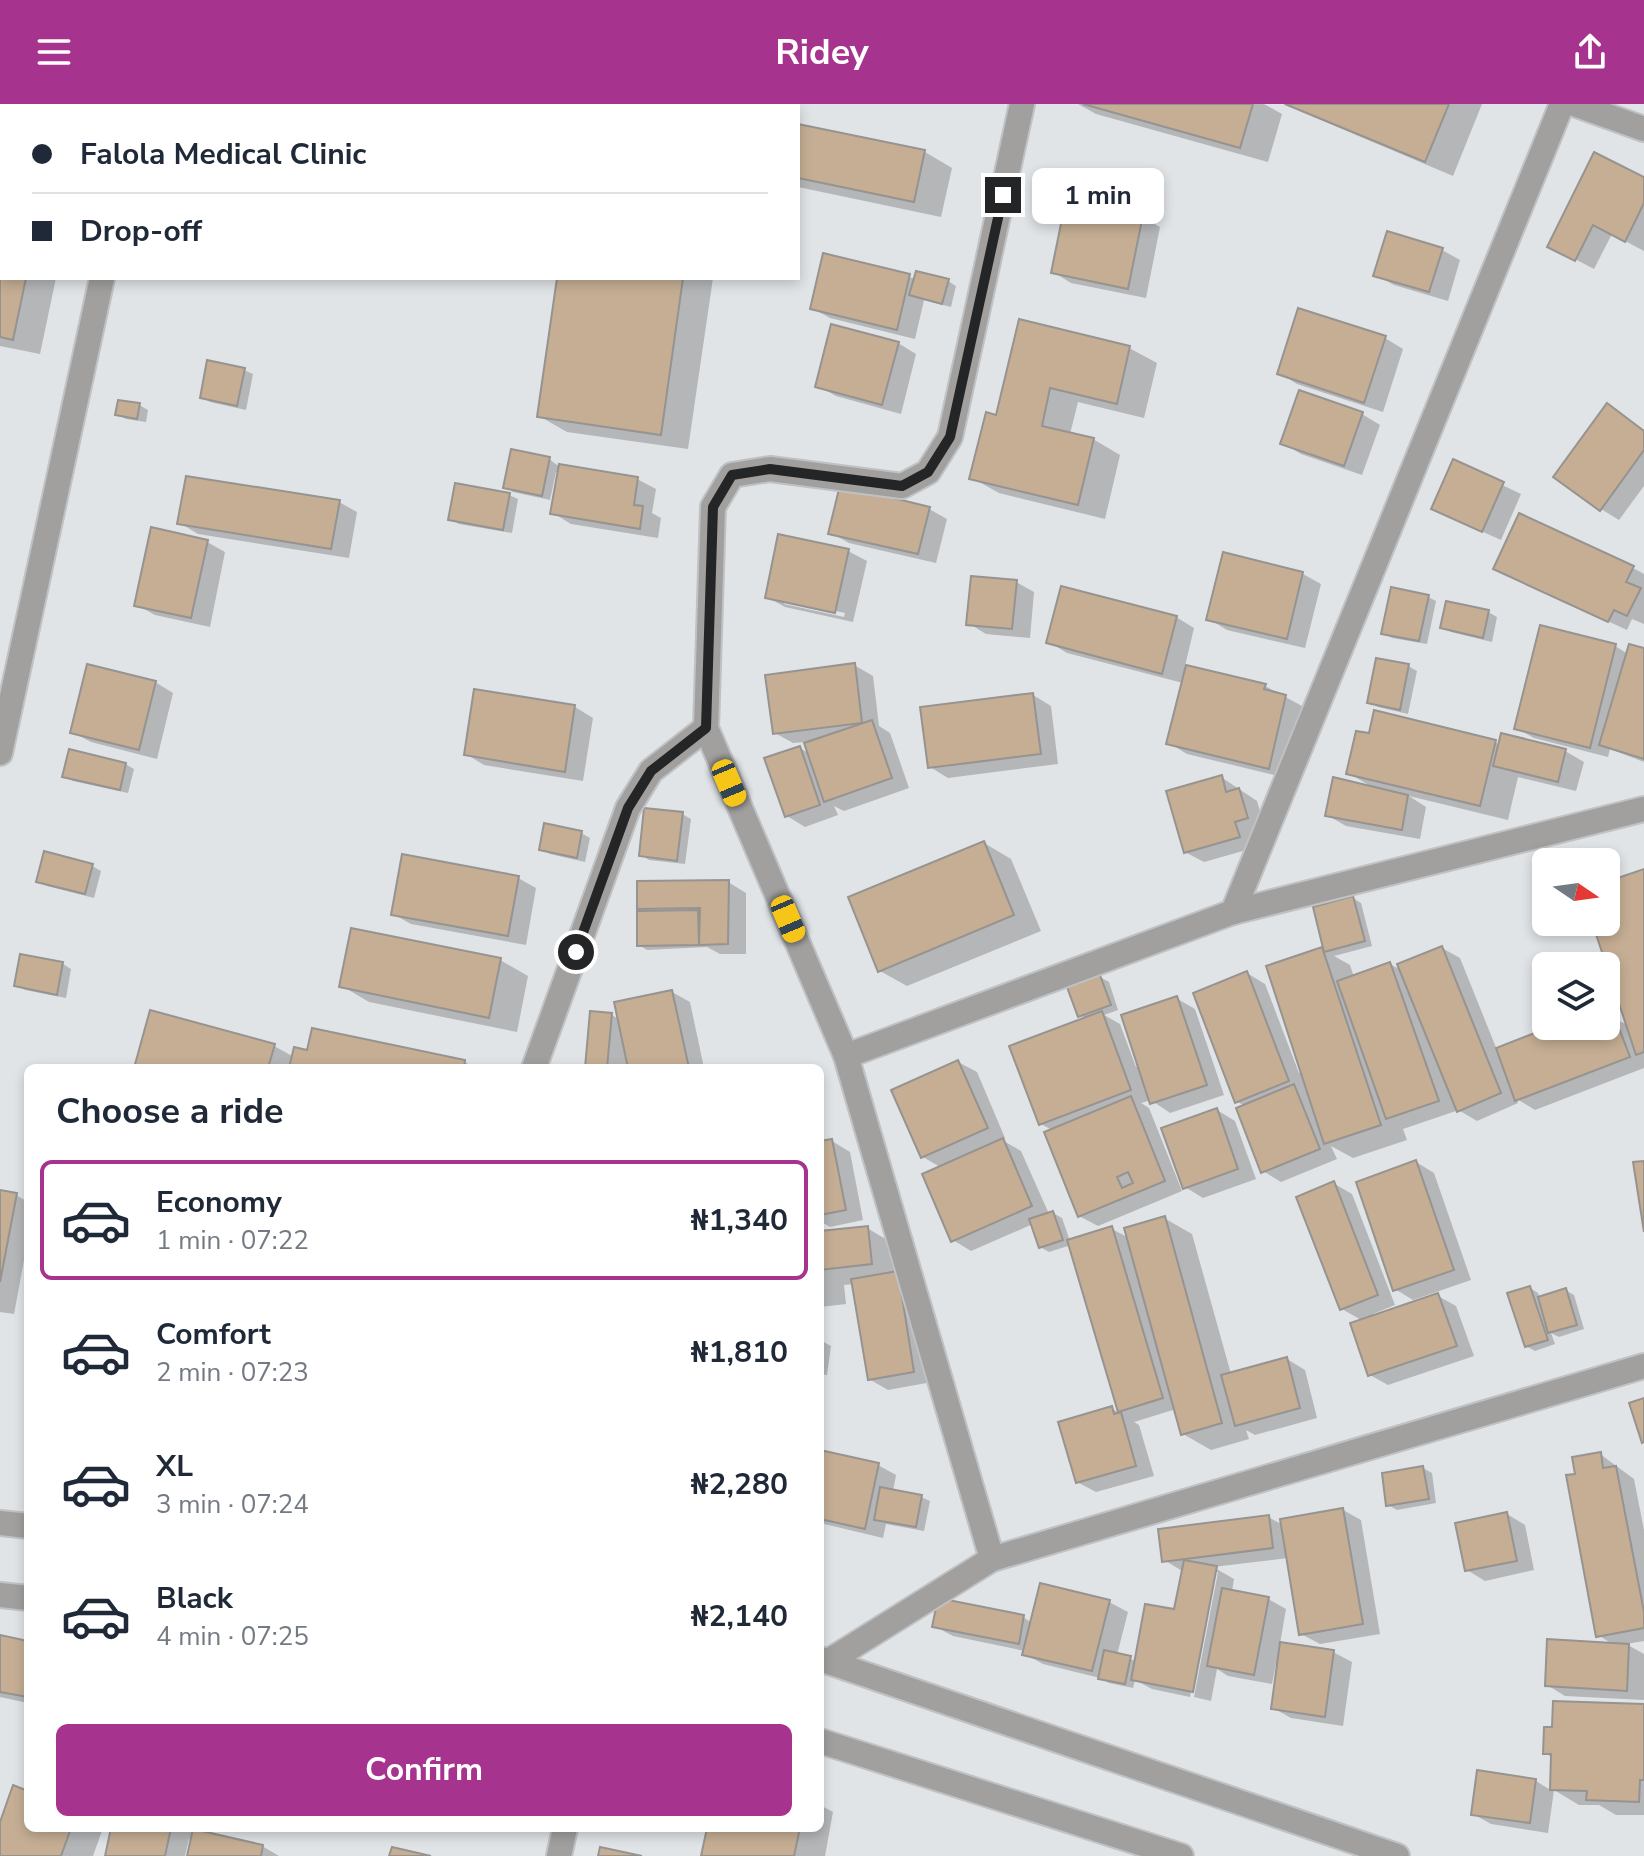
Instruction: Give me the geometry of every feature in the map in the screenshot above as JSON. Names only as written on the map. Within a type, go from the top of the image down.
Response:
[{"type":"street","points":[[992,1559],[846,1056],[706,728],[713,507],[732,475],[770,469],[902,486],[928,472],[950,437],[1022,104]]},
{"type":"street","points":[[1233,912],[1562,104]]},
{"type":"street","points":[[1574,104],[1644,129]]},
{"type":"street","points":[[0,753],[102,280]]},
{"type":"street","points":[[535,1064],[628,808],[651,771],[706,728]]},
{"type":"street","points":[[846,1056],[1233,912],[1644,809]]},
{"type":"street","points":[[825,1660],[992,1559],[1644,1366]]},
{"type":"street","points":[[0,1523],[24,1526]]},
{"type":"street","points":[[0,1595],[24,1598]]},
{"type":"street","points":[[825,1660],[1397,1856]]},
{"type":"street","points":[[824,1742],[1181,1856]]},
{"type":"street","points":[[559,1856],[564,1832]]},
{"type":"building","points":[[1083,104],[1253,104],[1240,148]]},
{"type":"building","points":[[1285,104],[1449,104],[1425,162]]},
{"type":"building","points":[[800,124],[925,150],[914,202],[800,178]]},
{"type":"building","points":[[1594,152],[1644,177],[1644,203],[1625,242],[1593,225],[1575,261],[1547,247]]},
{"type":"building","points":[[1066,199],[1143,215],[1128,289],[1051,273]]},
{"type":"building","points":[[1387,231],[1443,248],[1429,292],[1373,276]]},
{"type":"building","points":[[823,253],[910,274],[897,330],[810,309]]},
{"type":"building","points":[[916,271],[949,279],[942,304],[909,295]]},
{"type":"building","points":[[0,280],[26,280],[13,340],[0,337]]},
{"type":"building","points":[[557,280],[683,280],[661,435],[537,417]]},
{"type":"building","points":[[1298,308],[1386,336],[1364,403],[1277,374]]},
{"type":"building","points":[[1019,319],[1130,346],[1117,404],[1050,388],[1042,426],[1094,438],[1078,505],[969,479],[986,412],[996,415]]},
{"type":"building","points":[[831,324],[899,342],[882,405],[815,387]]},
{"type":"building","points":[[207,360],[245,368],[237,406],[200,398]]},
{"type":"building","points":[[1299,390],[1363,412],[1344,466],[1280,444]]},
{"type":"building","points":[[118,400],[140,403],[137,419],[115,415]]},
{"type":"building","points":[[1607,403],[1644,431],[1644,450],[1600,511],[1553,477]]},
{"type":"building","points":[[511,449],[550,457],[542,496],[503,488]]},
{"type":"building","points":[[1453,459],[1504,482],[1482,532],[1431,509]]},
{"type":"building","points":[[559,464],[638,477],[634,505],[643,506],[640,529],[550,514]]},
{"type":"building","points":[[186,476],[340,500],[331,549],[177,524]]},
{"type":"building","points":[[455,483],[510,493],[503,530],[448,520]]},
{"type":"building","points":[[840,485],[930,507],[918,554],[828,534]]},
{"type":"building","points":[[1519,513],[1634,566],[1626,582],[1641,588],[1627,616],[1614,610],[1608,622],[1493,569]]},
{"type":"building","points":[[151,527],[208,540],[191,618],[134,606]]},
{"type":"building","points":[[778,534],[849,549],[835,613],[765,598]]},
{"type":"building","points":[[1223,552],[1303,572],[1287,639],[1206,620]]},
{"type":"building","points":[[971,576],[1017,580],[1012,629],[966,625]]},
{"type":"building","points":[[1061,586],[1177,616],[1162,674],[1046,643]]},
{"type":"building","points":[[1391,587],[1429,595],[1419,641],[1381,634]]},
{"type":"building","points":[[1446,601],[1489,610],[1483,638],[1440,628]]},
{"type":"building","points":[[1540,625],[1616,644],[1590,748],[1514,729]]},
{"type":"building","points":[[1629,644],[1644,648],[1644,759],[1599,745]]},
{"type":"building","points":[[1376,658],[1409,664],[1400,710],[1367,703]]},
{"type":"building","points":[[855,663],[862,723],[773,734],[765,675]]},
{"type":"building","points":[[87,664],[156,681],[139,750],[70,733]]},
{"type":"building","points":[[1186,665],[1266,684],[1264,689],[1286,695],[1269,769],[1166,744]]},
{"type":"building","points":[[474,689],[575,705],[565,772],[464,755]]},
{"type":"building","points":[[1033,693],[1041,754],[928,768],[920,707]]},
{"type":"building","points":[[1374,710],[1496,740],[1480,806],[1346,774],[1356,731],[1369,733]]},
{"type":"building","points":[[872,720],[892,778],[824,802],[804,743]]},
{"type":"building","points":[[1501,733],[1566,749],[1558,782],[1493,766]]},
{"type":"building","points":[[800,746],[820,805],[785,817],[764,758]]},
{"type":"building","points":[[69,749],[126,763],[120,790],[62,777]]},
{"type":"building","points":[[1222,775],[1226,792],[1239,788],[1248,818],[1235,822],[1240,837],[1184,853],[1166,791]]},
{"type":"building","points":[[1333,777],[1408,795],[1402,830],[1325,816]]},
{"type":"building","points":[[644,808],[683,812],[677,861],[639,856]]},
{"type":"building","points":[[544,823],[582,831],[577,858],[539,850]]},
{"type":"building","points":[[984,841],[1014,915],[878,972],[848,897]]},
{"type":"building","points":[[44,851],[93,864],[85,894],[36,882]]},
{"type":"building","points":[[402,854],[519,876],[508,936],[391,915]]},
{"type":"building","points":[[1644,869],[1644,1052],[1636,1055],[1620,1007],[1620,952],[1602,952],[1597,936],[1620,936],[1620,877]]},
{"type":"building","points":[[729,880],[728,944],[699,945],[700,908],[637,909],[637,881]]},
{"type":"building","points":[[1353,896],[1365,941],[1324,952],[1313,907]]},
{"type":"building","points":[[698,910],[699,945],[637,946],[637,911]]},
{"type":"building","points":[[351,928],[501,958],[489,1018],[339,987]]},
{"type":"building","points":[[1442,946],[1501,1093],[1457,1112],[1397,964]]},
{"type":"building","points":[[1322,947],[1381,1125],[1324,1144],[1266,966]]},
{"type":"building","points":[[20,954],[63,962],[57,995],[14,986]]},
{"type":"building","points":[[1390,962],[1439,1101],[1386,1119],[1337,981]]},
{"type":"building","points":[[1247,971],[1289,1081],[1235,1103],[1193,993]]},
{"type":"building","points":[[1100,975],[1111,1005],[1078,1017],[1067,987]]},
{"type":"building","points":[[672,990],[688,1064],[627,1064],[614,1002]]},
{"type":"building","points":[[1177,996],[1207,1085],[1150,1104],[1121,1015]]},
{"type":"building","points":[[150,1010],[275,1044],[269,1064],[135,1064]]},
{"type":"building","points":[[590,1011],[612,1013],[607,1064],[585,1064]]},
{"type":"building","points":[[1102,1011],[1131,1090],[1039,1125],[1009,1046]]},
{"type":"building","points":[[312,1028],[465,1060],[464,1064],[290,1064],[294,1047],[307,1050]]},
{"type":"building","points":[[1620,1031],[1630,1057],[1515,1101],[1496,1048],[1532,1034],[1532,1040],[1620,1040]]},
{"type":"building","points":[[958,1060],[988,1128],[921,1158],[891,1090]]},
{"type":"building","points":[[1294,1084],[1320,1149],[1261,1173],[1236,1108]]},
{"type":"building","points":[[1131,1096],[1165,1181],[1078,1217],[1044,1132]],"holes":[[[1128,1172],[1133,1183],[1122,1188],[1117,1177]]]},
{"type":"building","points":[[1217,1108],[1238,1169],[1183,1189],[1161,1128]]},
{"type":"building","points":[[1003,1138],[1032,1206],[951,1242],[922,1174]]},
{"type":"building","points":[[832,1139],[846,1210],[824,1214],[824,1140]]},
{"type":"building","points":[[1416,1160],[1454,1270],[1393,1291],[1356,1182]]},
{"type":"building","points":[[1644,1161],[1644,1232],[1633,1162]]},
{"type":"building","points":[[1334,1181],[1378,1295],[1340,1310],[1296,1197]]},
{"type":"building","points":[[0,1190],[17,1193],[0,1282]]},
{"type":"building","points":[[1053,1211],[1063,1240],[1039,1248],[1029,1219]]},
{"type":"building","points":[[1165,1216],[1222,1423],[1181,1435],[1124,1228]]},
{"type":"building","points":[[868,1226],[872,1264],[824,1270],[824,1231]]},
{"type":"building","points":[[1112,1226],[1163,1398],[1118,1412],[1067,1240]]},
{"type":"building","points":[[898,1271],[914,1372],[868,1380],[851,1279]]},
{"type":"building","points":[[1530,1286],[1548,1340],[1525,1347],[1507,1293]]},
{"type":"building","points":[[1566,1288],[1577,1325],[1548,1333],[1538,1297]]},
{"type":"building","points":[[1438,1293],[1457,1346],[1368,1376],[1350,1323]]},
{"type":"building","points":[[1287,1357],[1300,1408],[1235,1426],[1221,1375]]},
{"type":"building","points":[[1644,1398],[1644,1442],[1642,1443],[1629,1403]]},
{"type":"building","points":[[1112,1406],[1114,1414],[1121,1412],[1136,1466],[1076,1483],[1058,1422]]},
{"type":"building","points":[[824,1451],[879,1463],[865,1529],[824,1520]]},
{"type":"building","points":[[1601,1452],[1603,1468],[1616,1466],[1644,1612],[1644,1628],[1596,1637],[1566,1475],[1575,1474],[1572,1457]]},
{"type":"building","points":[[1423,1466],[1429,1499],[1386,1506],[1382,1473]]},
{"type":"building","points":[[880,1487],[922,1495],[916,1527],[874,1520]]},
{"type":"building","points":[[1343,1508],[1363,1624],[1299,1635],[1280,1519]]},
{"type":"building","points":[[1507,1512],[1517,1561],[1465,1571],[1455,1523]]},
{"type":"building","points":[[1269,1515],[1273,1548],[1162,1562],[1158,1529]]},
{"type":"building","points":[[1184,1560],[1217,1566],[1193,1692],[1131,1680],[1145,1604],[1174,1609]]},
{"type":"building","points":[[1040,1583],[1110,1600],[1092,1671],[1022,1655]]},
{"type":"building","points":[[1222,1588],[1269,1597],[1254,1675],[1207,1666]]},
{"type":"building","points":[[938,1598],[1024,1615],[1019,1644],[932,1627]]},
{"type":"building","points":[[0,1635],[24,1640],[24,1696],[0,1692]]},
{"type":"building","points":[[1547,1639],[1629,1644],[1627,1691],[1545,1686]]},
{"type":"building","points":[[1280,1642],[1334,1650],[1325,1717],[1271,1709]]},
{"type":"building","points":[[1104,1650],[1131,1656],[1125,1684],[1098,1679]]},
{"type":"building","points":[[1553,1701],[1644,1704],[1644,1780],[1640,1780],[1639,1802],[1586,1800],[1587,1791],[1550,1790],[1551,1754],[1543,1754],[1544,1727],[1552,1727]]},
{"type":"building","points":[[1477,1770],[1536,1779],[1530,1823],[1471,1815]]},
{"type":"building","points":[[13,1785],[24,1789],[24,1832],[70,1832],[61,1856],[0,1856],[0,1822]]},
{"type":"building","points":[[110,1832],[170,1832],[165,1856],[105,1856]]},
{"type":"building","points":[[192,1832],[206,1832],[263,1845],[261,1856],[187,1856]]},
{"type":"building","points":[[706,1832],[799,1832],[794,1856],[701,1856]]},
{"type":"building","points":[[392,1847],[431,1856],[389,1856]]},
{"type":"building","points":[[600,1847],[642,1856],[598,1856]]},
{"type":"route","points":[[576,952],[628,808],[651,771],[706,728],[713,507],[732,475],[770,469],[902,486],[928,472],[950,437],[1003,195]]}]
